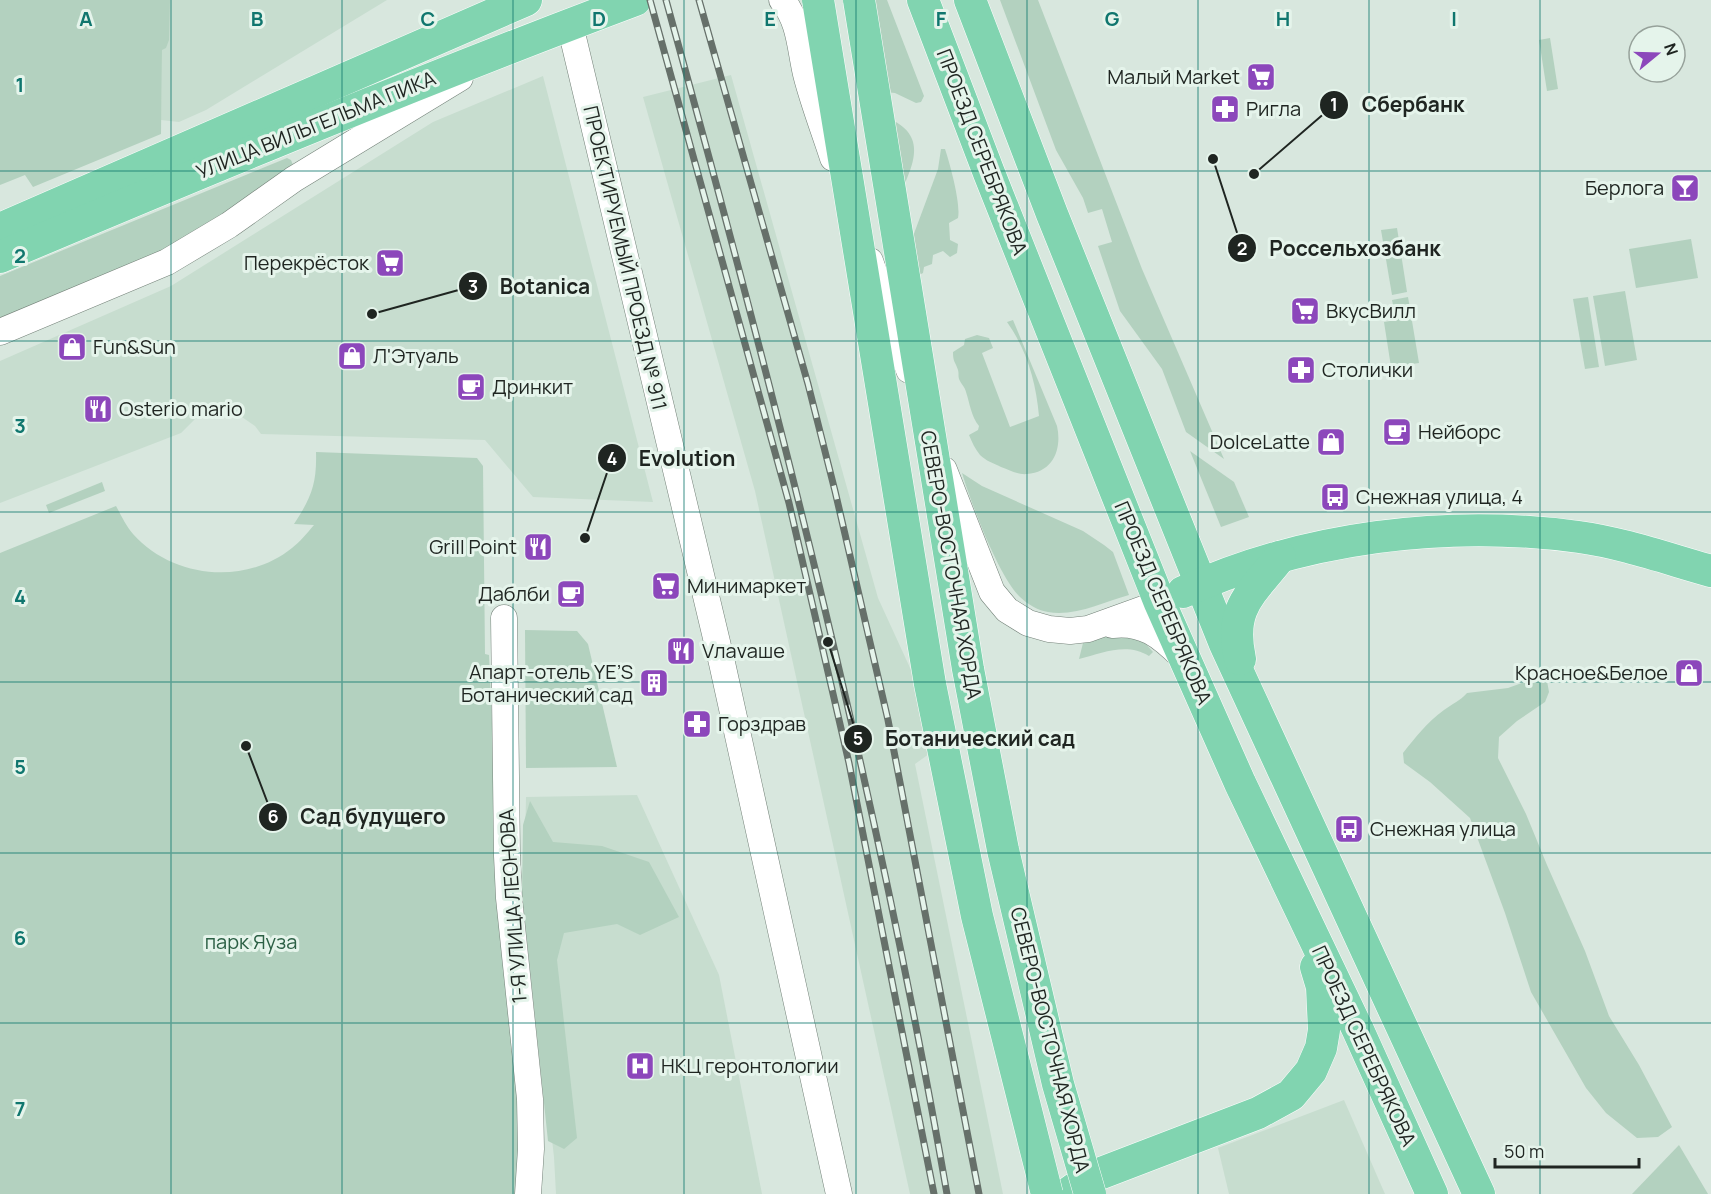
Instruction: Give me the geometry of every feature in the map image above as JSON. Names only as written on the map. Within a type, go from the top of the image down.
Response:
[{"type":"main road","name":"УЛИЦА ВИЛЬГЕЛЬМА ПИКА","points":[[0,229],[526,0]]},
{"type":"main road","name":"УЛИЦА ВИЛЬГЕЛЬМА ПИКА","points":[[0,257],[513,45],[635,0]]},
{"type":"main road","name":"СЕВЕРО-ВОСТОЧНАЯ ХОРДА","points":[[818,0],[930,684],[977,916],[1047,1194]]},
{"type":"main road","name":"СЕВЕРО-ВОСТОЧНАЯ ХОРДА","points":[[859,0],[968,669],[1001,839],[1058,1084],[1090,1194]]},
{"type":"main road","points":[[971,5],[1059,231],[1247,693],[1479,1194]]},
{"type":"main road","name":"ПРОЕЗД СЕРЕБРЯКОВА","points":[[924,7],[1160,603],[1432,1194]]},
{"type":"main road","points":[[1160,603],[1202,584],[1280,557],[1354,541],[1433,532],[1503,532],[1581,537],[1711,571]]},
{"type":"main road","points":[[1247,693],[1236,640],[1236,628],[1245,602],[1280,557]]},
{"type":"main road","points":[[1067,1194],[1091,1177],[1258,1113],[1291,1095],[1311,1071],[1321,1048],[1324,1030],[1322,987],[1299,908]]},
{"type":"street","points":[[782,0],[790,9],[798,32],[806,75],[837,171],[944,468],[992,592],[1007,610],[1028,623],[1049,629],[1070,631],[1126,623],[1157,634],[1184,659]]},
{"type":"street","name":"ПРОЕКТИРУЕМЫЙ ПРОЕЗД № 911","points":[[570,25],[722,663],[839,1194]]},
{"type":"street","points":[[0,332],[167,262],[229,225],[294,179],[513,45]]},
{"type":"street","points":[[270,112],[282,113],[288,120],[303,159],[303,166],[294,179]]},
{"type":"street","points":[[1088,629],[1160,603]]},
{"type":"street","name":"1-Я УЛИЦА ЛЕОНОВА","points":[[504,618],[507,856],[509,898],[530,1099],[531,1149],[528,1194]]},
{"type":"shaded area","points":[[162,0],[387,0],[206,110],[179,122],[161,120]]},
{"type":"shaded area","points":[[731,75],[878,598],[911,670],[954,736],[915,764],[1003,1194],[910,1194],[755,491],[643,97]]},
{"type":"shaded area","points":[[543,76],[653,502],[533,497],[485,440],[261,434],[255,426],[239,415],[222,412],[204,415],[195,419],[181,433],[0,503],[0,361],[171,286],[433,122]]},
{"type":"shaded area","name":"НКЦ геронтологии","points":[[637,795],[719,975],[762,1194],[556,1194],[554,1157],[524,891],[526,797]]},
{"type":"shaded area","points":[[1344,1100],[1385,1194],[1229,1194],[1218,1148]]},
{"type":"green space","points":[[0,0],[170,0],[169,40],[166,48],[162,50],[161,134],[33,187],[25,175],[0,185]]},
{"type":"green space","points":[[864,0],[887,0],[924,96],[921,102],[916,103],[895,93],[876,91]]},
{"type":"green space","points":[[1000,0],[1038,0],[1142,269],[1224,459],[1186,432],[1162,369],[1120,311],[1098,246],[1112,242],[1102,209],[1088,213],[1083,198],[1056,150]]},
{"type":"green space","points":[[1550,38],[1558,89],[1547,91],[1539,40]]},
{"type":"green space","points":[[894,121],[905,129],[914,147],[911,168],[898,200]]},
{"type":"green space","points":[[941,149],[945,149],[957,194],[958,218],[949,223],[950,240],[958,244],[957,253],[950,257],[943,251],[933,255],[932,264],[924,267],[923,273],[919,275],[909,247],[938,169]]},
{"type":"green space","points":[[287,158],[293,165],[211,223],[161,252],[0,322],[0,276]]},
{"type":"green space","points":[[1397,228],[1407,292],[1392,295],[1381,230]]},
{"type":"green space","points":[[1691,239],[1698,278],[1636,288],[1629,249]]},
{"type":"green space","points":[[1625,291],[1637,360],[1605,366],[1593,296]]},
{"type":"green space","points":[[1408,297],[1419,363],[1391,367],[1384,322],[1396,320],[1392,300]]},
{"type":"green space","points":[[1588,297],[1599,367],[1585,369],[1573,299]]},
{"type":"green space","points":[[1013,320],[1057,426],[1058,434],[1057,450],[1050,464],[1044,469],[1027,474],[1020,474],[992,463],[982,457],[977,450],[969,435],[978,430],[979,426],[959,379],[953,355],[953,352],[964,345],[965,339],[977,335],[989,338],[993,348],[982,353],[1010,427],[1039,416],[1036,391],[1025,355],[1007,322]]},
{"type":"green space","points":[[1190,451],[1234,482],[1249,517],[1221,527]]},
{"type":"green space","name":"парк Яуза","points":[[316,452],[477,458],[483,466],[485,654],[489,655],[497,837],[520,1124],[516,1194],[0,1194],[0,553],[116,506],[133,534],[149,549],[168,560],[188,568],[210,572],[231,572],[253,568],[273,560],[292,548],[314,525],[294,524],[312,490]]},
{"type":"green space","points":[[962,473],[982,486],[1083,531],[1104,545],[1113,552],[1129,595],[1089,608],[1058,613],[1037,609],[1026,602],[1012,587],[995,557]]},
{"type":"green space","points":[[102,482],[105,491],[49,513],[46,505]]},
{"type":"green space","points":[[525,630],[577,631],[588,644],[617,767],[526,768]]},
{"type":"green space","points":[[1124,633],[1145,643],[1153,652],[1149,656],[1123,649],[1079,659],[1083,643],[1089,639]]},
{"type":"green space","points":[[1536,678],[1547,681],[1549,692],[1545,702],[1517,721],[1499,737],[1498,758],[1526,814],[1585,951],[1609,1016],[1639,1065],[1672,1127],[1658,1137],[1637,1138],[1606,1113],[1586,1088],[1531,992],[1470,818],[1430,782],[1404,763],[1403,753],[1422,730],[1467,693],[1508,688]]},
{"type":"green space","points":[[530,801],[553,842],[602,846],[649,862],[679,917],[640,935],[617,924],[564,933],[557,960],[577,1138],[564,1149],[548,1141],[522,893],[523,825]]},
{"type":"green space","points":[[1679,1145],[1708,1194],[1632,1194]]},
{"type":"railway","points":[[650,0],[789,503],[849,763],[934,1194]]},
{"type":"railway","points":[[666,0],[746,296],[821,594],[889,893],[947,1194]]},
{"type":"railway","points":[[699,0],[808,384],[835,491],[888,720],[979,1194]]},
{"type":"place","name":"Малый Market","points":[[1261,77]]},
{"type":"place","name":"Ригла","points":[[1225,109]]},
{"type":"place","name":"Россельхозбанк","points":[[1213,159]]},
{"type":"place","name":"Сбербанк","points":[[1254,174]]},
{"type":"place","name":"Берлога","points":[[1685,188]]},
{"type":"place","name":"Перекрёсток","points":[[390,263]]},
{"type":"place","name":"ВкусВилл","points":[[1305,311]]},
{"type":"place","name":"Botanica","points":[[372,314]]},
{"type":"place","name":"Fun&Sun","points":[[72,347]]},
{"type":"place","name":"Л'Этуаль","points":[[352,356]]},
{"type":"place","name":"Столички","points":[[1301,370]]},
{"type":"place","name":"Дринкит","points":[[471,387]]},
{"type":"place","name":"Osterio mario","points":[[98,409]]},
{"type":"place","name":"Нейборс","points":[[1397,432]]},
{"type":"place","name":"DolceLatte","points":[[1331,442]]},
{"type":"place","name":"Снежная улица, 4","points":[[1335,497]]},
{"type":"place","name":"Evolution","points":[[585,538]]},
{"type":"place","name":"Grill Point","points":[[538,547]]},
{"type":"place","name":"Минимаркет","points":[[666,586]]},
{"type":"place","name":"Даблби","points":[[571,594]]},
{"type":"place","name":"Ботанический сад","points":[[828,642]]},
{"type":"place","name":"Vлаvаше","points":[[681,651]]},
{"type":"place","name":"Красное&Белое","points":[[1689,673]]},
{"type":"place","name":"Апарт-отель YE’S Ботанический сад","points":[[654,683]]},
{"type":"place","name":"Горздрав","points":[[697,724]]},
{"type":"place","name":"Сад будущего","points":[[246,746]]},
{"type":"place","name":"Снежная улица","points":[[1349,829]]},
{"type":"place","name":"НКЦ геронтологии","points":[[640,1066]]}]
